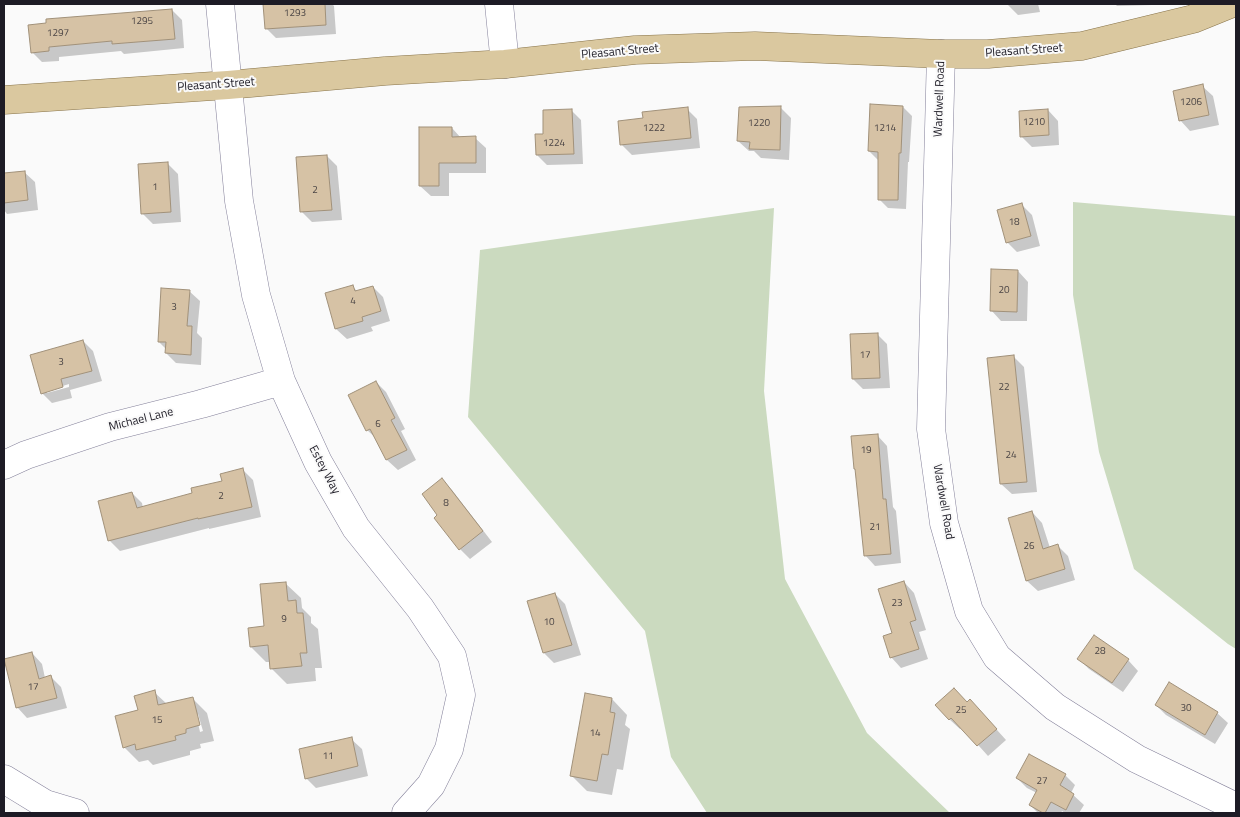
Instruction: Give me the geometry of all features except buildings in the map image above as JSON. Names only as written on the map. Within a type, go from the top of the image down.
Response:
[{"type":"main road","name":"Pleasant Street","points":[[4,100],[228,85],[385,71],[505,64],[634,50],[755,46],[942,54],[988,54],[1082,46],[1193,19],[1230,4]]},
{"type":"street","name":"Estey Way","points":[[220,4],[239,201],[254,286],[281,381],[318,462],[356,528],[420,608],[452,656],[461,694],[450,749],[431,785],[406,813]]},
{"type":"street","points":[[499,4],[505,64]]},
{"type":"street","name":"Wardwell Road","points":[[942,54],[931,429],[944,523],[969,611],[996,657],[1055,707],[1137,759],[1236,807]]},
{"type":"street","name":"Michael Lane","points":[[4,465],[26,455],[110,427],[281,381]]},
{"type":"street","points":[[4,779],[45,804],[75,813]]},
{"type":"green space","points":[[1073,202],[1236,216],[1236,649],[1134,569],[1099,452],[1073,295]]},
{"type":"green space","points":[[774,208],[764,391],[785,579],[867,733],[950,813],[707,813],[671,757],[645,631],[468,417],[480,250]]}]
